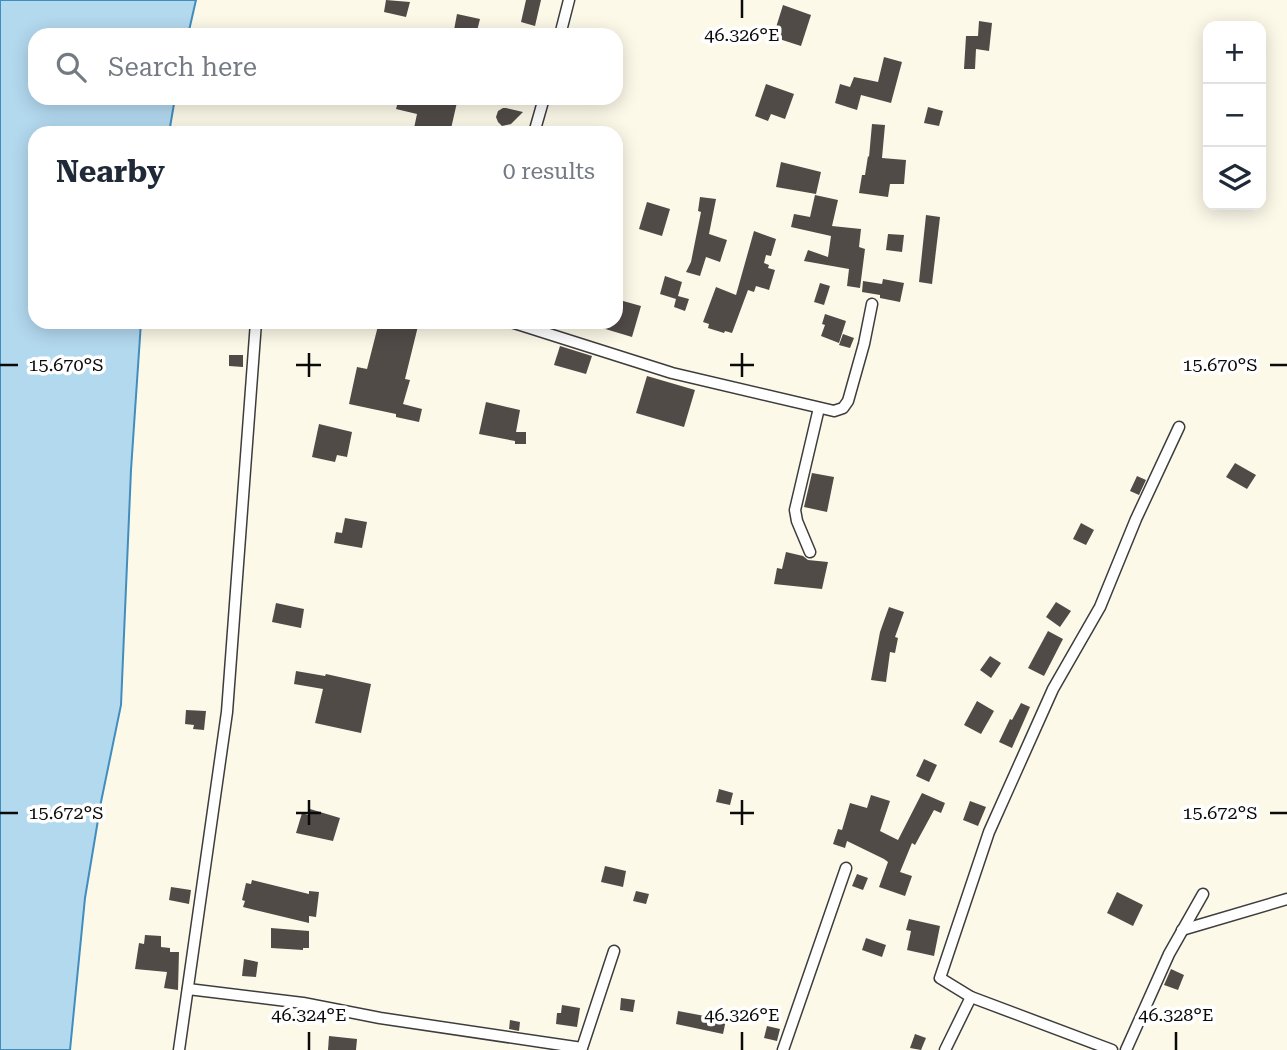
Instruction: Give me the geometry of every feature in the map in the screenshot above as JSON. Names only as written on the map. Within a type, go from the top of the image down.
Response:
[{"type":"street","points":[[562,28],[569,0]]},
{"type":"street","points":[[536,126],[542,105]]},
{"type":"street","points":[[534,329],[671,373],[834,411],[843,408],[848,401],[872,304]]},
{"type":"street","points":[[179,1050],[227,712],[255,329]]},
{"type":"street","points":[[810,552],[795,510],[819,408]]},
{"type":"street","points":[[1112,1050],[971,997],[940,978],[989,832],[1053,689],[1100,607],[1179,427]]},
{"type":"street","points":[[783,1050],[846,868]]},
{"type":"street","points":[[1126,1050],[1182,930],[1203,894]]},
{"type":"street","points":[[1182,930],[1287,899]]},
{"type":"street","points":[[188,989],[303,1003],[380,1018],[582,1048],[614,951]]},
{"type":"street","points":[[945,1050],[971,997]]},
{"type":"water","points":[[0,0],[196,0],[190,28],[28,28],[28,105],[174,105],[170,126],[28,126],[28,329],[141,329],[131,470],[121,705],[85,898],[70,1050],[0,1050]]},
{"type":"building","points":[[386,0],[410,2],[406,17],[384,12]]},
{"type":"building","points":[[526,0],[541,0],[535,26],[521,22]]},
{"type":"building","points":[[783,5],[811,15],[801,46],[773,37]]},
{"type":"building","points":[[457,14],[480,19],[478,28],[454,28]]},
{"type":"building","points":[[979,21],[992,23],[989,51],[976,49],[975,69],[964,69],[966,36],[978,36]]},
{"type":"building","points":[[884,57],[902,62],[891,103],[861,95],[857,110],[835,103],[840,84],[850,87],[854,77],[878,82]]},
{"type":"building","points":[[766,84],[794,94],[785,119],[771,114],[768,121],[755,116]]},
{"type":"building","points":[[397,105],[456,105],[452,126],[414,126],[417,114],[396,109]]},
{"type":"building","points":[[928,107],[943,111],[939,126],[924,123]]},
{"type":"building","points":[[503,108],[523,112],[511,124],[502,126],[496,117],[498,111]]},
{"type":"building","points":[[872,124],[885,125],[882,158],[906,160],[904,184],[890,184],[888,197],[859,193],[869,157]]},
{"type":"building","points":[[781,162],[821,172],[816,194],[776,187]]},
{"type":"building","points":[[815,195],[838,200],[832,226],[861,229],[859,247],[865,249],[860,288],[847,286],[849,269],[804,261],[808,250],[828,257],[831,236],[791,227],[794,214],[810,217]]},
{"type":"building","points":[[700,197],[716,199],[709,234],[727,240],[720,262],[706,257],[700,276],[686,272],[691,262],[701,212],[698,211]]},
{"type":"building","points":[[647,202],[670,209],[662,236],[639,229]]},
{"type":"building","points":[[926,215],[940,217],[932,284],[919,282]]},
{"type":"building","points":[[754,231],[776,239],[771,256],[766,255],[764,263],[775,270],[769,290],[756,286],[754,292],[748,290],[732,333],[708,328],[709,324],[703,322],[716,287],[736,295]]},
{"type":"building","points":[[888,234],[904,235],[902,252],[886,250]]},
{"type":"building","points":[[665,276],[682,282],[678,296],[689,299],[685,311],[674,307],[676,299],[660,294]]},
{"type":"building","points":[[883,279],[904,283],[900,302],[862,292],[863,281],[882,284]]},
{"type":"building","points":[[820,283],[830,286],[824,305],[814,302]]},
{"type":"building","points":[[623,301],[641,306],[632,337],[605,329],[623,329]]},
{"type":"building","points":[[825,314],[846,321],[839,343],[821,336]]},
{"type":"building","points":[[377,329],[417,329],[405,379],[410,380],[403,404],[422,409],[419,422],[349,404],[357,367],[367,369]]},
{"type":"building","points":[[843,334],[854,338],[850,348],[839,345]]},
{"type":"building","points":[[560,346],[592,356],[586,374],[554,365]]},
{"type":"building","points":[[229,355],[243,355],[243,367],[229,366]]},
{"type":"building","points":[[647,376],[695,390],[684,427],[636,413]]},
{"type":"building","points":[[486,402],[520,410],[516,432],[526,432],[526,444],[515,444],[515,441],[479,434]]},
{"type":"building","points":[[319,424],[352,432],[347,457],[337,455],[335,462],[312,457]]},
{"type":"building","points":[[1235,463],[1256,475],[1247,489],[1226,477]]},
{"type":"building","points":[[812,473],[834,477],[827,512],[804,507]]},
{"type":"building","points":[[1137,476],[1146,480],[1139,495],[1130,491]]},
{"type":"building","points":[[345,518],[367,522],[362,548],[334,543],[336,532],[342,533]]},
{"type":"building","points":[[1081,523],[1094,530],[1086,545],[1073,539]]},
{"type":"building","points":[[786,552],[808,560],[828,562],[822,589],[774,584],[777,568],[782,569]]},
{"type":"building","points":[[1056,602],[1071,611],[1060,627],[1046,617]]},
{"type":"building","points":[[276,603],[304,609],[301,628],[272,622]]},
{"type":"building","points":[[889,607],[904,612],[895,637],[898,638],[895,653],[890,652],[886,682],[871,680],[880,632]]},
{"type":"building","points":[[1048,631],[1063,639],[1044,676],[1028,668]]},
{"type":"building","points":[[990,656],[1001,663],[991,678],[980,670]]},
{"type":"building","points":[[296,671],[326,674],[371,684],[361,733],[315,723],[323,689],[294,684]]},
{"type":"building","points":[[977,701],[994,711],[981,734],[964,725]]},
{"type":"building","points":[[1021,703],[1030,707],[1012,748],[999,742]]},
{"type":"building","points":[[186,710],[206,711],[204,730],[193,729],[194,725],[185,724]]},
{"type":"building","points":[[924,759],[937,765],[929,782],[916,776]]},
{"type":"building","points":[[719,789],[733,793],[730,805],[716,802]]},
{"type":"building","points":[[922,793],[945,803],[941,813],[934,810],[915,845],[912,843],[900,872],[912,876],[905,896],[879,887],[888,862],[884,859],[847,841],[845,848],[833,844],[838,829],[842,830],[850,803],[867,808],[871,795],[890,801],[880,831],[898,840]]},
{"type":"building","points":[[970,801],[986,807],[978,826],[963,820]]},
{"type":"building","points":[[310,809],[340,818],[333,841],[296,833],[302,813],[308,815]]},
{"type":"building","points":[[605,866],[626,871],[623,887],[601,882]]},
{"type":"building","points":[[857,874],[868,878],[863,890],[852,886]]},
{"type":"building","points":[[252,880],[309,894],[309,891],[319,892],[316,917],[309,916],[309,923],[243,907],[246,883],[251,884]]},
{"type":"building","points":[[171,887],[191,890],[189,904],[169,900]]},
{"type":"building","points":[[636,891],[649,894],[646,904],[633,901]]},
{"type":"building","points":[[1117,892],[1143,905],[1133,926],[1107,913]]},
{"type":"building","points":[[909,919],[940,926],[934,956],[907,950],[911,931],[906,930]]},
{"type":"building","points":[[271,928],[309,931],[309,948],[271,948]]},
{"type":"building","points":[[145,935],[161,936],[161,947],[170,948],[170,952],[179,952],[178,990],[164,988],[167,972],[135,969],[139,943],[144,944]]},
{"type":"building","points":[[866,938],[886,945],[882,957],[862,950]]},
{"type":"building","points":[[244,959],[258,962],[256,977],[242,976]]},
{"type":"building","points":[[1171,969],[1184,975],[1178,990],[1164,985]]},
{"type":"building","points":[[621,998],[635,1000],[633,1012],[620,1010]]},
{"type":"building","points":[[562,1005],[580,1008],[577,1027],[556,1024],[557,1013],[561,1013]]},
{"type":"building","points":[[678,1011],[726,1020],[723,1034],[676,1024]]},
{"type":"building","points":[[510,1020],[520,1022],[519,1031],[509,1029]]},
{"type":"building","points":[[767,1026],[780,1029],[777,1041],[764,1038]]},
{"type":"building","points":[[915,1034],[926,1038],[921,1050],[910,1048]]},
{"type":"building","points":[[329,1036],[357,1039],[356,1050],[328,1050]]}]
